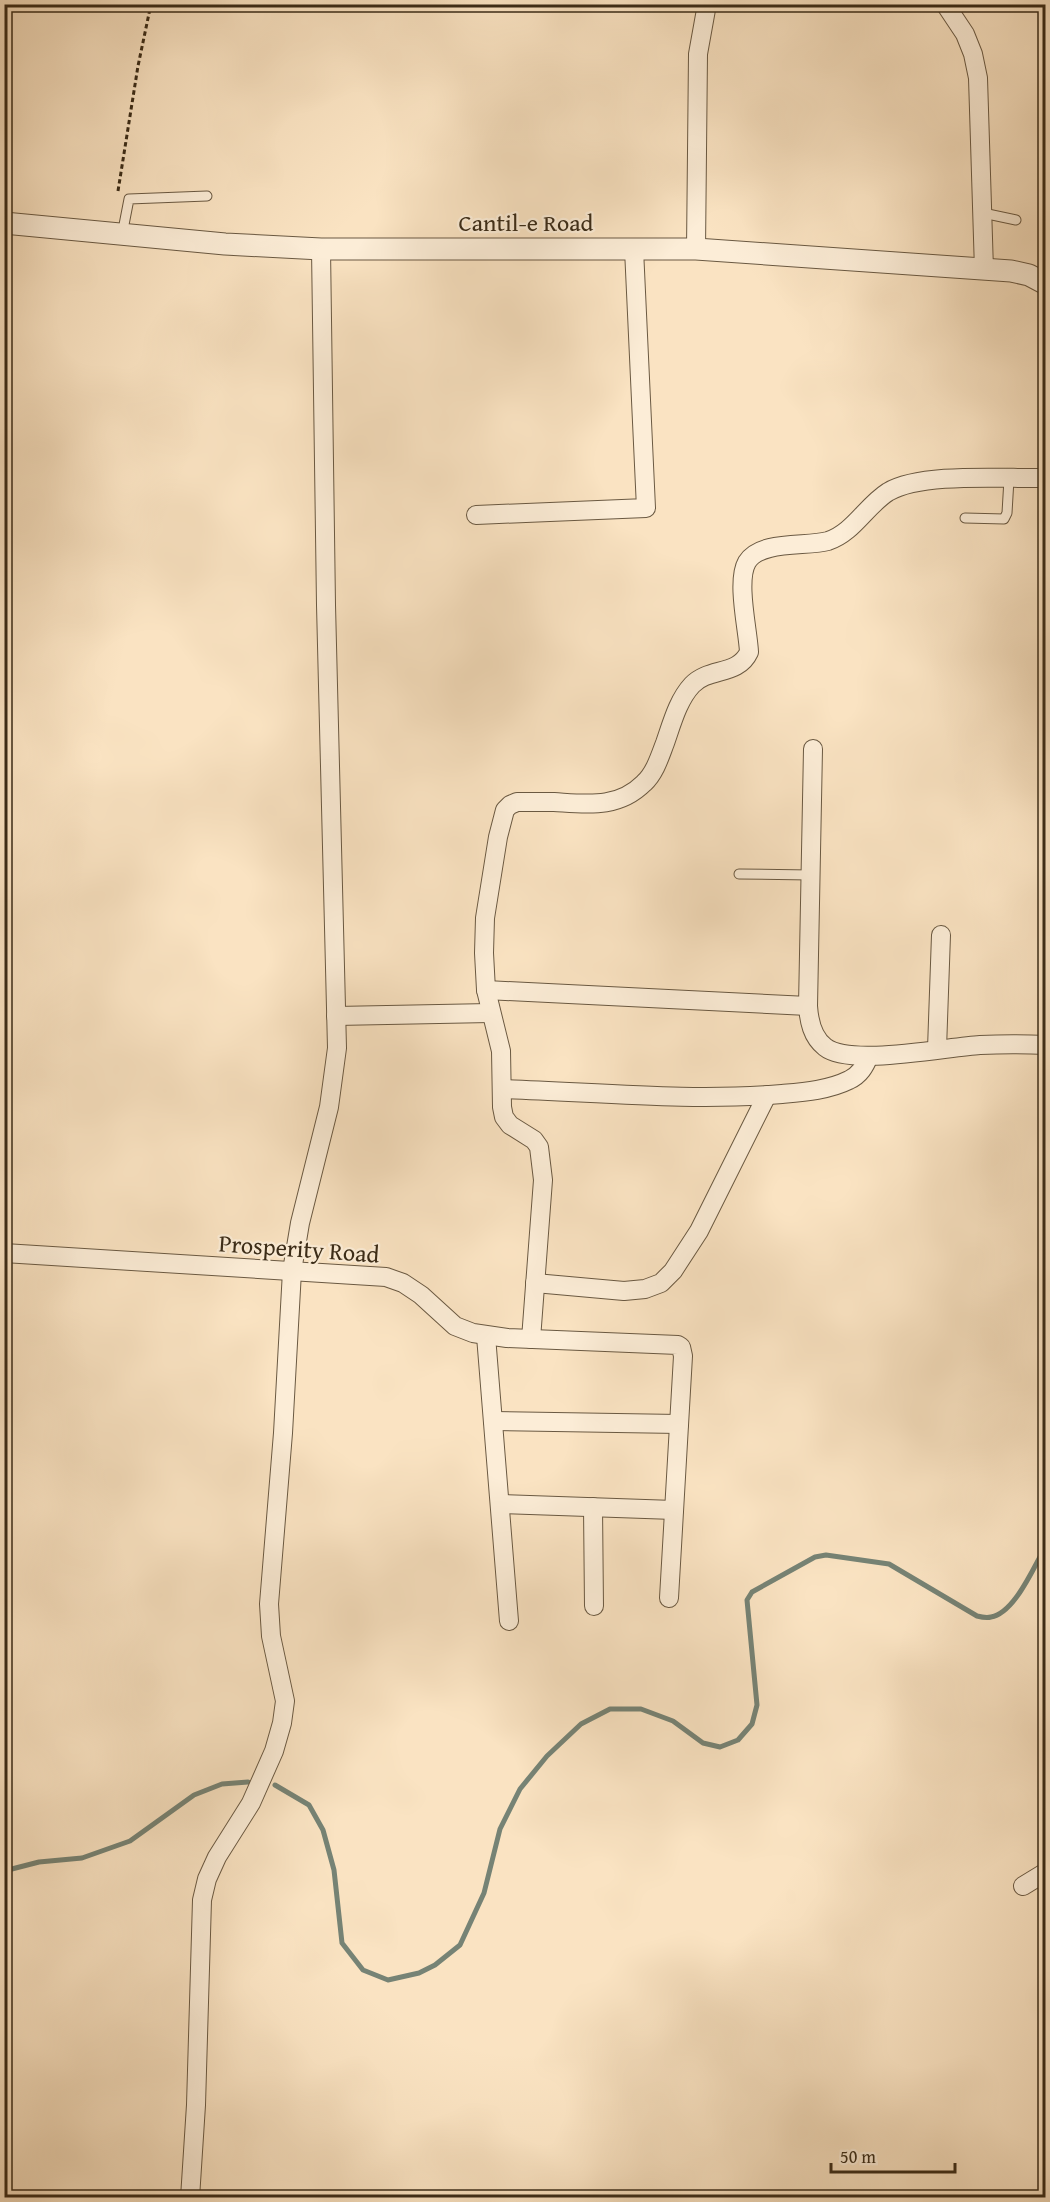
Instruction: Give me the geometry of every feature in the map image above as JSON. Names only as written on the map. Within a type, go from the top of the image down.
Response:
[{"type":"street","points":[[696,249],[698,54],[707,4]]},
{"type":"street","points":[[945,4],[965,33],[973,54],[978,78],[984,270]]},
{"type":"street","name":"Cantil-e Road","points":[[4,224],[225,244],[321,249],[696,249],[1011,271],[1029,275],[1046,284]]},
{"type":"street","points":[[190,2198],[197,2094],[202,1900],[207,1879],[217,1857],[251,1803],[261,1782],[274,1750],[284,1712],[285,1701],[271,1635],[268,1604],[283,1433],[292,1271],[294,1250],[329,1107],[337,1047],[326,605],[321,249]]},
{"type":"street","points":[[476,515],[646,508],[634,249]]},
{"type":"street","points":[[531,1339],[543,1180],[542,1154],[534,1140],[510,1125],[504,1117],[501,1051],[486,990],[484,952],[485,918],[498,837],[505,810],[517,802],[589,804],[613,802],[627,797],[646,782],[658,762],[680,702],[690,687],[699,678],[730,669],[746,660],[749,652],[743,572],[751,556],[775,547],[828,541],[842,535],[872,504],[890,491],[911,484],[945,479],[1046,478]]},
{"type":"street","points":[[813,749],[807,1006],[812,1030],[818,1041],[826,1049],[850,1056],[990,1045],[1046,1045]]},
{"type":"street","points":[[937,1049],[941,935]]},
{"type":"street","points":[[486,990],[807,1006]]},
{"type":"street","points":[[336,1016],[490,1013]]},
{"type":"street","points":[[502,1089],[692,1096],[767,1095],[807,1091],[851,1080],[863,1069],[869,1056]]},
{"type":"street","points":[[534,1283],[624,1291],[645,1289],[661,1283],[673,1271],[699,1231],[767,1095]]},
{"type":"street","name":"Prosperity Road","points":[[4,1253],[364,1275],[403,1283],[421,1295],[455,1326],[486,1336],[673,1344],[681,1347],[683,1356],[679,1424]]},
{"type":"street","points":[[486,1336],[509,1621]]},
{"type":"street","points":[[493,1421],[679,1424],[669,1598]]},
{"type":"street","points":[[500,1504],[674,1510]]},
{"type":"street","points":[[593,1507],[594,1606]]},
{"type":"street","points":[[1023,1886],[1046,1872]]},
{"type":"lane","points":[[122,235],[129,199],[207,196]]},
{"type":"lane","points":[[983,213],[1016,220]]},
{"type":"lane","points":[[965,518],[1004,519],[1007,513],[1010,479]]},
{"type":"lane","points":[[739,874],[810,875]]},
{"type":"path","points":[[117,200],[138,66],[151,4]]},
{"type":"waterway","points":[[275,1785],[309,1805],[323,1830],[334,1870],[342,1943],[363,1970],[388,1980],[419,1973],[435,1965],[460,1945],[484,1893],[500,1829],[520,1789],[547,1756],[581,1724],[610,1709],[641,1709],[673,1721],[703,1743],[720,1747],[738,1740],[752,1724],[757,1705],[747,1600],[752,1592],[815,1557],[826,1555],[889,1564],[977,1616],[989,1617],[1000,1614],[1016,1598],[1046,1546]]},
{"type":"waterway","points":[[4,1871],[39,1862],[82,1858],[130,1841],[194,1795],[222,1784],[248,1782]]}]
